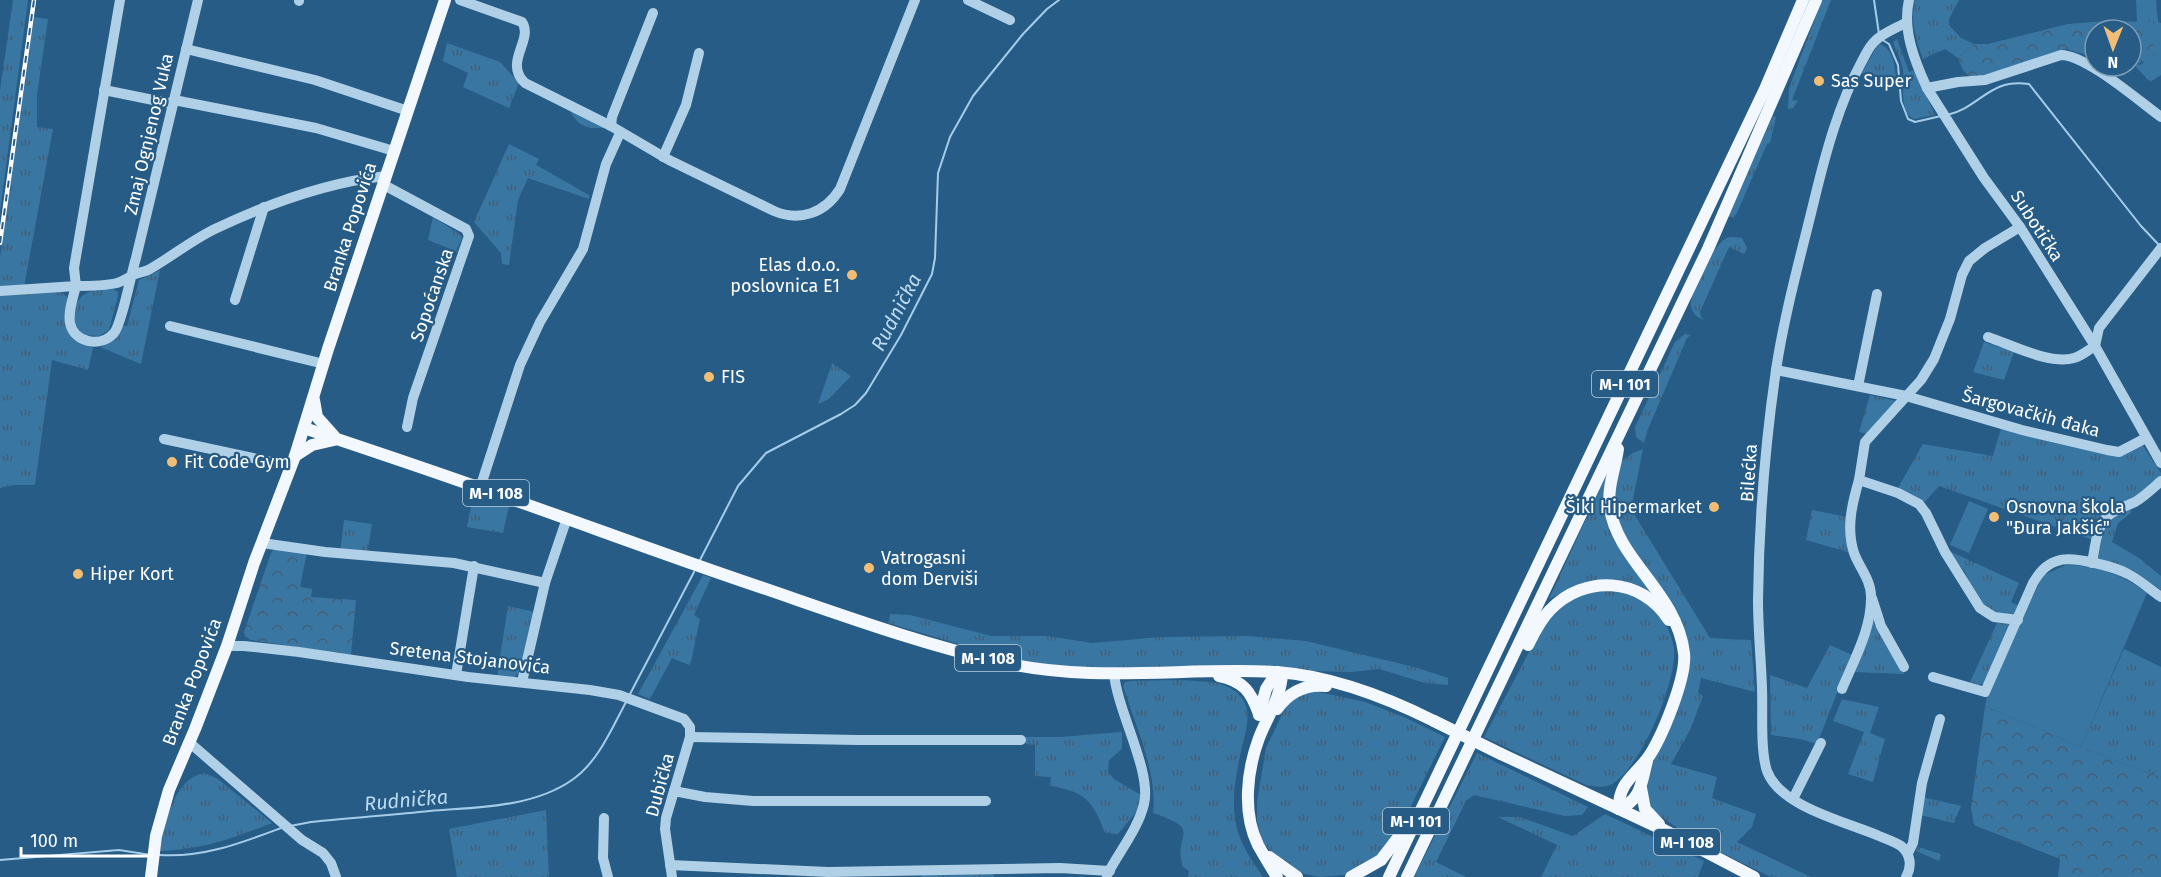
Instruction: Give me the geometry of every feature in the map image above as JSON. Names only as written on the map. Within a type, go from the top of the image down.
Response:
[{"type":"main road","name":"Branka Popovića","points":[[151,874],[155,844],[169,790],[190,743],[227,646],[304,428],[445,0]]},
{"type":"main road","name":"M-I 101","points":[[1389,877],[1760,99],[1803,0]]},
{"type":"main road","name":"M-I 101","points":[[1407,877],[1708,249],[1816,0]]},
{"type":"main road","points":[[314,399],[317,417],[333,435],[342,440]]},
{"type":"main road","name":"M-I 108","points":[[304,428],[868,624],[999,661],[1053,671],[1279,673],[1349,687],[1386,699],[1434,721],[1664,830],[1754,877]]},
{"type":"main road","points":[[1619,433],[1609,493],[1613,522],[1630,554],[1670,609],[1684,652],[1684,667],[1679,687],[1656,742],[1618,797],[1619,809],[1634,800],[1641,786],[1647,758]]},
{"type":"main road","points":[[292,461],[312,445],[342,440]]},
{"type":"main road","points":[[1483,720],[1494,711],[1541,620],[1556,604],[1577,590],[1604,584],[1628,587],[1640,592],[1652,600],[1664,613],[1681,640]]},
{"type":"main road","points":[[1182,672],[1226,677],[1244,686],[1252,695],[1259,714],[1260,735]]},
{"type":"main road","points":[[1259,714],[1266,689],[1279,673]]},
{"type":"main road","points":[[1277,877],[1258,845],[1249,817],[1247,798],[1260,735],[1277,700],[1281,683],[1279,673]]},
{"type":"main road","points":[[1260,735],[1269,726],[1286,697],[1300,689],[1318,685],[1349,687]]},
{"type":"main road","points":[[1352,877],[1373,866],[1387,853],[1408,825],[1442,765]]},
{"type":"main road","points":[[1583,792],[1607,793],[1628,780]]},
{"type":"main road","points":[[1641,786],[1645,809],[1664,830]]},
{"type":"main road","points":[[1264,853],[1297,877]]},
{"type":"street","points":[[76,286],[74,268],[120,0]]},
{"type":"street","name":"Zmaj Ognjenog Vuka","points":[[76,286],[69,316],[75,334],[86,341],[98,342],[111,336],[119,324],[198,0]]},
{"type":"street","points":[[460,0],[522,22],[525,30],[516,65],[522,80],[663,157],[784,215],[800,216],[823,208],[837,194],[846,178],[915,0]]},
{"type":"street","points":[[968,0],[1010,20]]},
{"type":"street","name":"Subotička","points":[[1909,0],[1907,22],[1915,57],[1927,88],[1984,178],[2020,227],[2095,346],[2161,463]]},
{"type":"street","points":[[480,488],[520,365],[540,322],[583,249],[615,129],[612,117],[653,13]]},
{"type":"street","name":"Bilećka","points":[[1907,22],[1879,38],[1853,77],[1824,160],[1776,369],[1766,455],[1758,602],[1767,771],[1776,786],[1793,799],[1826,816],[1897,844],[1908,853]]},
{"type":"street","points":[[186,49],[315,80],[408,111]]},
{"type":"street","points":[[663,157],[686,105],[699,53]]},
{"type":"street","points":[[1927,88],[1958,81],[1985,80],[2066,55],[2082,60],[2161,117]]},
{"type":"street","points":[[104,90],[316,128],[394,151]]},
{"type":"street","points":[[0,291],[118,283],[147,270],[207,233],[264,207],[363,178],[385,180]]},
{"type":"street","name":"Sopoćanska","points":[[385,180],[466,229],[469,236],[413,398],[407,427]]},
{"type":"street","points":[[235,300],[264,207]]},
{"type":"street","points":[[1904,667],[1881,626],[1866,577],[1854,551],[1851,534],[1851,510],[1865,442],[1921,380],[1934,359],[1950,319],[1962,274],[1969,261],[1985,248],[2020,227]]},
{"type":"street","points":[[1988,337],[2049,358],[2075,358],[2095,346],[2099,328],[2161,248]]},
{"type":"street","points":[[1858,386],[1877,294]]},
{"type":"street","points":[[170,326],[324,364]]},
{"type":"street","name":"Šargovačkih đaka","points":[[1776,369],[1906,396],[2022,430],[2114,452],[2146,438]]},
{"type":"street","points":[[164,439],[292,461]]},
{"type":"street","points":[[1859,480],[1919,504],[1926,513],[1945,552],[1980,608],[1994,617],[2018,620]]},
{"type":"street","points":[[2092,563],[2097,536],[2105,519],[2118,509],[2148,493],[2161,481]]},
{"type":"street","points":[[522,682],[545,583],[567,518]]},
{"type":"street","points":[[262,543],[325,552],[454,562],[545,583]]},
{"type":"street","points":[[1933,677],[1985,692],[2033,583],[2041,571],[2056,561],[2066,558],[2127,573],[2161,597]]},
{"type":"street","points":[[456,675],[474,566]]},
{"type":"street","points":[[1842,689],[1865,632],[1871,595]]},
{"type":"street","name":"Sretena Stojanovića","points":[[227,646],[299,652],[456,675],[560,685],[619,695],[684,719],[690,726],[690,737]]},
{"type":"street","points":[[670,865],[828,872],[1060,868],[1108,874],[1142,812],[1146,790],[1134,745],[1117,697],[1113,673]]},
{"type":"street","points":[[1906,877],[1909,870],[1908,853],[1913,843],[1922,783],[1940,719]]},
{"type":"street","points":[[690,737],[1021,740]]},
{"type":"street","name":"Dubička","points":[[672,877],[665,829],[666,818],[690,737]]},
{"type":"street","points":[[190,743],[302,840],[323,853],[331,863],[336,877]]},
{"type":"street","points":[[1793,799],[1821,743]]},
{"type":"street","points":[[674,791],[705,797],[753,801],[986,801]]},
{"type":"street","points":[[604,818],[603,858],[608,877]]},
{"type":"green space","points":[[13,0],[28,0],[0,212],[0,90]]},
{"type":"green space","points":[[1822,0],[1831,0],[1792,100],[1798,101],[1793,108],[1788,109],[1789,88]]},
{"type":"green space","points":[[1915,0],[1959,0],[1949,19],[1949,25],[1961,38],[1974,44],[1958,58],[1945,49],[1923,59],[1913,23]]},
{"type":"green space","points":[[2136,0],[2156,0],[2158,22],[2161,23],[2161,75],[2150,82],[2143,75],[2143,63],[2146,59],[2153,22],[2143,22],[2143,18],[2137,18]]},
{"type":"green space","points":[[34,17],[48,19],[37,95],[37,127],[53,129],[24,287],[0,288],[0,258]]},
{"type":"green space","points":[[2143,22],[2153,22],[2154,54],[2143,61]]},
{"type":"green space","points":[[2083,23],[2083,54],[2066,49],[1971,78],[1963,70],[1958,58],[1974,44],[1988,44],[2068,24]]},
{"type":"green space","points":[[1897,39],[1909,72],[1915,70],[1935,115],[1914,119],[1906,110],[1903,97],[1903,69],[1893,42]]},
{"type":"green space","points":[[447,43],[500,62],[519,83],[509,108],[463,87],[468,73],[443,61]]},
{"type":"green space","points":[[1880,44],[1892,56],[1896,86],[1862,73]]},
{"type":"green space","points":[[569,108],[609,127],[584,126],[576,120]]},
{"type":"green space","points":[[1773,116],[1776,117],[1770,143],[1767,144],[1736,215],[1733,218],[1728,216]]},
{"type":"green space","points":[[509,144],[539,159],[536,165],[589,195],[589,199],[528,178],[518,200],[509,265],[502,264],[501,253],[474,222]]},
{"type":"green space","points":[[433,217],[461,235],[462,239],[456,250],[460,253],[428,240]]},
{"type":"green space","points":[[1742,238],[1747,248],[1744,254],[1729,247],[1700,312],[1704,320],[1696,315],[1691,307],[1694,292],[1714,251],[1725,239]]},
{"type":"green space","points":[[160,270],[141,364],[100,347],[105,345],[122,326],[127,326],[139,280]]},
{"type":"green space","points":[[113,289],[118,292],[118,296],[109,330],[99,336],[84,335],[76,325],[74,318],[79,300],[89,292]]},
{"type":"green space","points":[[61,291],[67,297],[68,322],[73,335],[77,340],[93,348],[88,370],[52,360],[35,485],[0,488],[0,293]]},
{"type":"green space","points":[[1685,334],[1691,335],[1687,338],[1644,443],[1636,437],[1635,427],[1675,342]]},
{"type":"green space","points":[[1984,342],[2014,352],[2004,380],[1973,372]]},
{"type":"green space","points":[[832,363],[851,376],[829,399],[818,404]]},
{"type":"green space","points":[[1870,395],[1896,401],[1867,434],[1859,432]]},
{"type":"green space","points":[[2001,428],[2108,455],[2142,444],[2161,473],[2161,477],[2131,499],[2112,508],[2093,540],[1939,486],[1924,503],[1898,488],[1923,444],[1993,456]]},
{"type":"green space","points":[[1643,449],[1631,509],[1710,638],[1751,640],[1755,692],[1701,678],[1698,693],[1703,696],[1690,730],[1671,764],[1717,777],[1712,798],[1756,814],[1752,827],[1737,842],[1811,877],[1771,877],[1692,838],[1650,809],[1645,782],[1686,679],[1688,661],[1620,528],[1612,502],[1620,462]]},
{"type":"green space","points":[[1606,476],[1605,499],[1657,598],[1639,588],[1569,590],[1549,599]]},
{"type":"green space","points":[[474,491],[509,506],[503,533],[467,527]]},
{"type":"green space","points":[[1969,501],[1988,509],[1969,553],[1950,545]]},
{"type":"green space","points":[[2129,509],[2132,512],[2118,523],[2112,542],[2139,558],[2161,576],[2161,590],[2133,570],[2098,561],[2105,529],[2113,518]]},
{"type":"green space","points":[[1812,510],[1847,517],[1851,553],[1806,540]]},
{"type":"green space","points":[[344,520],[372,524],[367,554],[340,552]]},
{"type":"green space","points":[[274,549],[307,552],[300,587],[312,589],[311,597],[356,600],[351,655],[251,640],[245,636],[244,632]]},
{"type":"green space","points":[[1947,550],[2019,583],[2011,602],[2019,606],[2015,616],[2002,615],[1989,610],[1975,596],[1965,572]]},
{"type":"green space","points":[[2066,565],[2109,572],[2147,593],[2081,747],[1985,706],[2039,583],[2044,575]]},
{"type":"green space","points":[[703,575],[711,578],[694,615],[700,619],[691,662],[689,665],[672,658],[650,699],[638,694]]},
{"type":"green space","points":[[1599,589],[1631,594],[1646,601],[1663,619],[1674,649],[1670,681],[1645,743],[1623,775],[1612,784],[1599,787],[1586,785],[1484,737],[1545,622],[1568,599]]},
{"type":"green space","points":[[508,606],[535,612],[521,671],[514,677],[497,676]]},
{"type":"green space","points":[[1873,612],[1900,669],[1905,674],[1854,672]]},
{"type":"green space","points":[[890,614],[910,615],[991,636],[1047,636],[1092,643],[1161,637],[1247,636],[1306,641],[1414,667],[1448,678],[1448,685],[1425,683],[1379,669],[1352,672],[1172,667],[1061,668],[999,656],[888,623]]},
{"type":"green space","points":[[1997,623],[2012,624],[1984,683],[1979,685],[1970,682]]},
{"type":"green space","points":[[1830,645],[1852,655],[1817,744],[1771,735],[1770,675],[1807,688]]},
{"type":"green space","points":[[2124,649],[2161,667],[2161,778],[2081,747]]},
{"type":"green space","points":[[1203,681],[1223,685],[1242,698],[1246,706],[1247,720],[1236,778],[1235,815],[1243,846],[1263,877],[1188,877],[1189,871],[1182,866],[1181,845],[1184,833],[1182,828],[1169,819],[1153,813],[1154,798],[1149,766],[1123,686],[1125,682]]},
{"type":"green space","points":[[1314,691],[1365,702],[1404,717],[1445,737],[1407,814],[1386,849],[1370,864],[1345,875],[1320,877],[1304,874],[1278,859],[1262,842],[1257,821],[1257,802],[1266,748],[1288,702],[1293,697]]},
{"type":"green space","points":[[1842,699],[1879,707],[1870,733],[1885,739],[1873,782],[1848,774],[1864,732],[1833,721]]},
{"type":"green space","points":[[1985,706],[2161,778],[2161,877],[2058,877],[2060,859],[1974,825],[1971,808]]},
{"type":"green space","points":[[1122,732],[1122,749],[1109,760],[1108,772],[1114,779],[1141,795],[1141,806],[1118,834],[1105,833],[1092,805],[1086,799],[1072,791],[1050,786],[1051,777],[1035,776],[1035,745],[1026,744],[1025,737],[1060,737]]},
{"type":"green space","points":[[1477,753],[1588,807],[1582,815],[1565,816],[1474,795],[1466,801],[1436,862],[1466,877],[1414,877]]},
{"type":"green space","points":[[205,773],[218,779],[272,823],[217,842],[160,851],[164,828],[178,793],[194,776]]},
{"type":"green space","points":[[1923,797],[1961,806],[1954,823],[1920,815]]},
{"type":"green space","points":[[546,810],[549,877],[457,877],[449,829]]},
{"type":"green space","points":[[1605,814],[1704,861],[1698,877],[1541,877],[1557,845],[1498,817],[1520,817],[1573,836]]},
{"type":"green space","points":[[1918,847],[1941,854],[1939,861],[1916,851]]},
{"type":"green space","points":[[993,874],[994,877],[922,877],[922,875]]},
{"type":"waterway","name":"Rudnička","points":[[700,560],[738,486],[766,453],[841,414],[855,405],[866,393],[901,335],[932,274],[935,258],[938,173],[950,137],[973,96],[1023,34],[1059,0]]},
{"type":"waterway","points":[[1874,0],[1879,34]]},
{"type":"waterway","points":[[1881,39],[1889,44],[1898,65],[1901,101],[1908,119],[1915,122],[1941,116]]},
{"type":"waterway","points":[[1947,115],[1969,106],[2004,85],[2029,84],[2141,226],[2159,245]]},
{"type":"waterway","name":"Rudnička","points":[[630,694],[694,572]]},
{"type":"waterway","name":"Rudnička","points":[[290,826],[311,822],[485,807],[539,796],[556,789],[581,773],[597,755],[626,702]]},
{"type":"waterway","name":"Rudnička","points":[[159,855],[206,852],[281,828]]},
{"type":"waterway","name":"Rudnička","points":[[0,860],[119,850],[151,855]]},
{"type":"railway","points":[[0,243],[34,0]]},
{"type":"place","name":"Sas Super","points":[[1819,81]]},
{"type":"place","name":"Elas d.o.o. poslovnica E1","points":[[852,275]]},
{"type":"place","name":"FIS","points":[[709,377]]},
{"type":"place","name":"Fit Code Gym","points":[[172,462]]},
{"type":"place","name":"Šiki Hipermarket","points":[[1714,507]]},
{"type":"place","name":"Osnovna škola \"Đura Jakšić\"","points":[[1994,517]]},
{"type":"place","name":"Vatrogasni dom Derviši","points":[[869,568]]},
{"type":"place","name":"Hiper Kort","points":[[78,574]]}]
